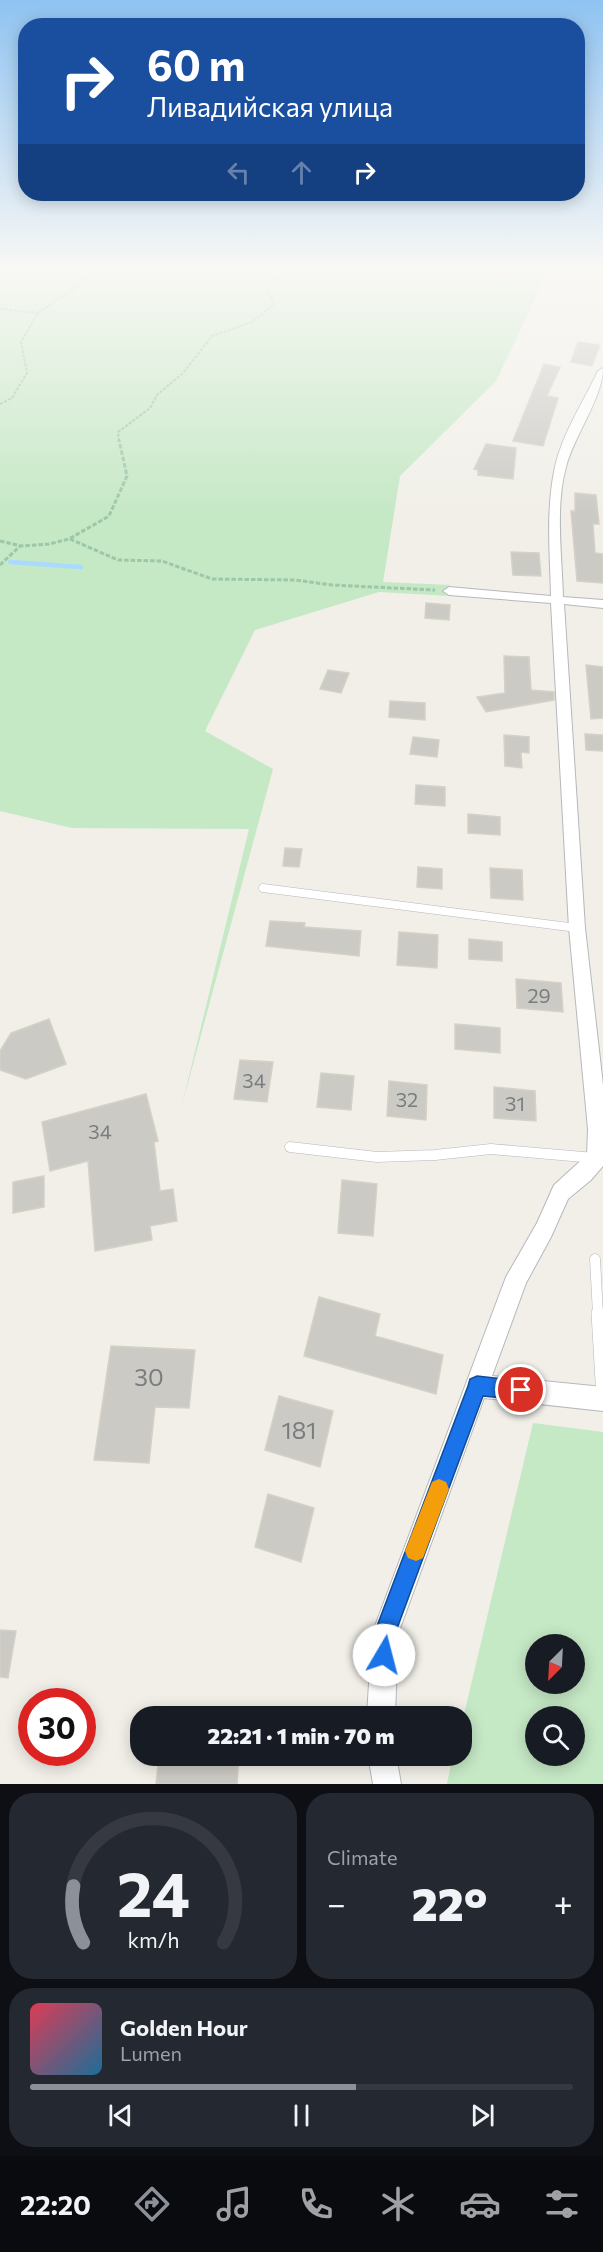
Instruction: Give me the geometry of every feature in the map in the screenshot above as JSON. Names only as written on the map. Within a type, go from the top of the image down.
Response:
[{"type":"street","points":[[381,1706],[384,1634],[518,1277],[544,1230],[561,1192],[600,1158],[577,928],[557,600],[555,515],[560,471],[566,447],[603,371]]},
{"type":"street","points":[[449,591],[603,604]]},
{"type":"street","points":[[477,1386],[603,1398]]},
{"type":"street","points":[[384,1766],[387,1784]]},
{"type":"lane","points":[[263,888],[577,928]]},
{"type":"lane","points":[[290,1147],[377,1157],[435,1155],[491,1149],[600,1158]]},
{"type":"lane","points":[[595,1259],[603,1398]]},
{"type":"path","points":[[0,404],[12,398],[27,373],[23,351]]},
{"type":"path","points":[[0,542],[21,546],[49,544],[69,539],[109,516],[127,476],[120,453],[118,432],[150,408],[157,395],[183,373],[200,351]]},
{"type":"path","points":[[69,539],[118,560],[162,561],[212,579],[295,580],[332,585],[449,591]]},
{"type":"path","points":[[0,565],[21,546]]},
{"type":"green space","points":[[0,351],[510,351],[496,381],[400,476],[383,582],[449,585],[450,596],[379,592],[255,630],[205,731],[273,769],[182,1105],[249,829],[72,828],[0,811]]},
{"type":"green space","points":[[533,1423],[603,1432],[603,1784],[447,1784],[451,1766],[472,1766],[472,1706],[466,1706]]},
{"type":"building","points":[[575,351],[598,351],[592,366],[571,362]]},
{"type":"building","points":[[544,364],[560,367],[547,396],[558,398],[543,446],[513,441]]},
{"type":"building","points":[[486,444],[516,448],[513,479],[478,475],[478,470],[474,469]]},
{"type":"building","points":[[575,493],[596,495],[599,524],[593,524],[595,553],[603,554],[603,583],[577,581],[571,511],[575,511]]},
{"type":"building","points":[[511,552],[539,553],[541,576],[513,575]]},
{"type":"building","points":[[426,603],[450,605],[449,620],[425,618]]},
{"type":"building","points":[[504,656],[529,657],[531,690],[554,692],[554,700],[486,712],[477,697],[505,693]]},
{"type":"building","points":[[586,665],[603,667],[603,718],[591,719]]},
{"type":"building","points":[[328,670],[349,673],[341,693],[320,689]]},
{"type":"building","points":[[390,701],[425,703],[425,720],[389,717]]},
{"type":"building","points":[[585,734],[603,735],[603,751],[586,750]]},
{"type":"building","points":[[504,735],[529,737],[529,753],[521,752],[522,768],[505,766]]},
{"type":"building","points":[[413,737],[439,740],[437,757],[410,754]]},
{"type":"building","points":[[416,785],[445,787],[445,806],[415,804]]},
{"type":"building","points":[[468,814],[500,817],[500,835],[468,833]]},
{"type":"building","points":[[285,848],[302,849],[299,867],[283,866]]},
{"type":"building","points":[[418,867],[442,869],[442,889],[417,887]]},
{"type":"building","points":[[490,868],[522,870],[523,900],[491,898]]},
{"type":"building","points":[[270,921],[305,923],[304,927],[361,931],[359,956],[266,946]]},
{"type":"building","points":[[399,932],[438,935],[437,968],[397,965]]},
{"type":"building","points":[[469,939],[502,942],[502,961],[469,959]]},
{"type":"building","points":[[516,979],[561,983],[563,1012],[517,1008]]},
{"type":"building","points":[[49,1019],[66,1064],[26,1079],[0,1070],[0,1051],[11,1033]]},
{"type":"building","points":[[455,1024],[500,1028],[500,1053],[455,1049]]},
{"type":"building","points":[[240,1060],[273,1062],[267,1102],[234,1099]]},
{"type":"building","points":[[321,1073],[354,1076],[351,1110],[317,1107]]},
{"type":"building","points":[[389,1081],[427,1085],[426,1120],[387,1116]]},
{"type":"building","points":[[494,1087],[535,1091],[536,1121],[494,1118]]},
{"type":"building","points":[[146,1094],[158,1141],[154,1142],[160,1191],[173,1189],[177,1221],[150,1226],[152,1240],[95,1251],[88,1161],[50,1171],[42,1122]]},
{"type":"building","points":[[44,1176],[44,1207],[13,1213],[13,1182]]},
{"type":"building","points":[[342,1180],[377,1184],[373,1236],[338,1233]]},
{"type":"building","points":[[319,1297],[380,1314],[375,1336],[443,1355],[436,1394],[304,1356]]},
{"type":"building","points":[[111,1346],[195,1350],[189,1408],[155,1407],[149,1463],[94,1460]]},
{"type":"building","points":[[279,1396],[333,1411],[320,1467],[265,1450]]},
{"type":"building","points":[[268,1494],[314,1508],[301,1562],[255,1547]]},
{"type":"building","points":[[0,1630],[16,1631],[8,1678],[0,1677]]},
{"type":"building","points":[[158,1766],[238,1766],[237,1784],[156,1784]]},
{"type":"waterway","points":[[10,562],[81,567]]},
{"type":"slow traffic","points":[[416,1551],[439,1489]]},
{"type":"route","points":[[384,1655],[384,1634],[477,1386],[521,1390]]}]
